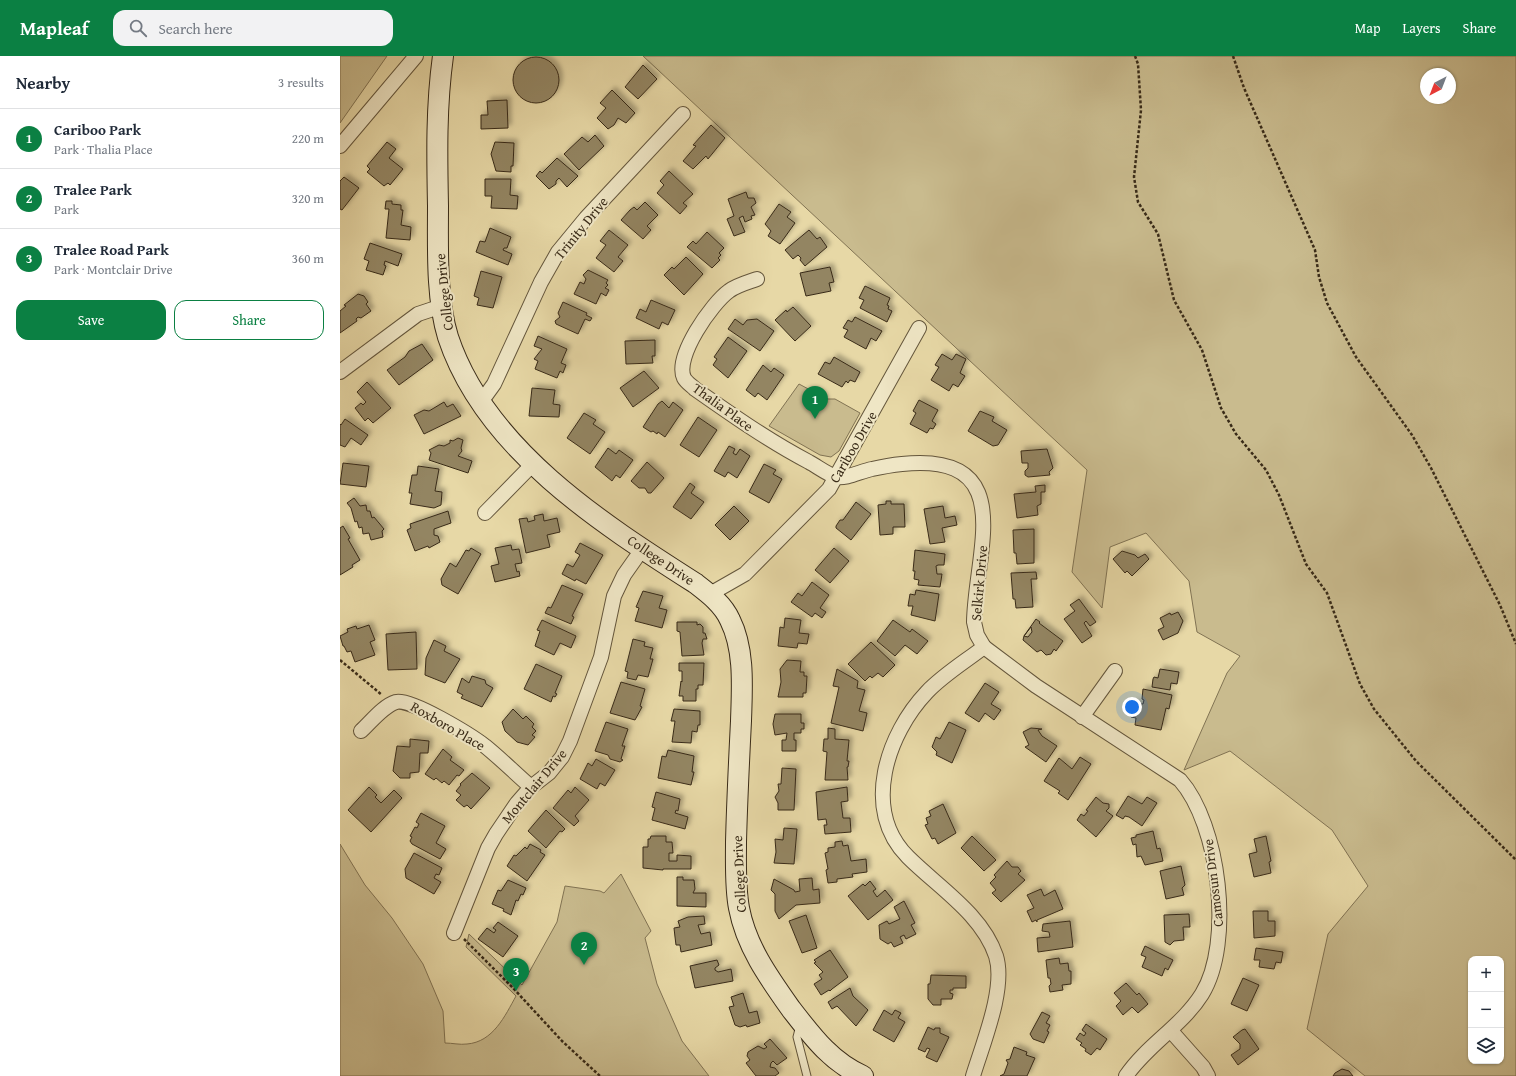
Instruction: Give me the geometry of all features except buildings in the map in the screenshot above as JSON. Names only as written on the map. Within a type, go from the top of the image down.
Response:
[{"type":"street","points":[[340,146],[416,56]]},
{"type":"street","name":"College Drive","points":[[443,56],[438,119],[437,167],[442,306],[448,336],[459,365],[481,402],[507,436],[533,464],[569,494],[643,548],[710,594],[724,609],[734,629],[742,677],[736,857],[739,908],[746,934],[757,958],[800,1021],[827,1053],[856,1075]]},
{"type":"street","name":"Trinity Drive","points":[[481,402],[494,384],[541,282],[558,252],[586,218],[684,114]]},
{"type":"street","name":"Thalia Place","points":[[757,279],[729,290],[706,317],[684,358],[682,369],[684,379],[771,440],[837,477]]},
{"type":"street","points":[[340,372],[418,314],[442,306]]},
{"type":"street","name":"Cariboo Drive","points":[[710,594],[745,574],[829,489],[919,328]]},
{"type":"street","name":"Selkirk Drive","points":[[837,477],[891,466],[926,463],[950,467],[962,473],[971,482],[980,499],[984,517],[984,533],[974,622],[977,635],[984,647]]},
{"type":"street","points":[[485,513],[533,464]]},
{"type":"street","name":"Montclair Drive","points":[[458,934],[488,848],[506,818],[531,787],[549,772],[562,757],[570,741],[601,658],[614,596],[624,575],[643,548]]},
{"type":"street","points":[[973,1076],[999,987],[996,956],[983,930],[908,857],[895,842],[886,823],[882,792],[883,779],[890,754],[905,719],[928,690],[984,647]]},
{"type":"street","name":"Camosun Drive","points":[[984,647],[1010,668],[1082,717],[1180,780],[1195,800],[1209,837],[1214,864],[1219,918],[1219,933],[1215,966],[1202,995],[1171,1031],[1143,1055],[1126,1076]]},
{"type":"street","points":[[1082,717],[1115,671]]},
{"type":"street","name":"Roxboro Place","points":[[361,730],[386,708],[396,702],[405,701],[416,705],[485,746],[531,787]]},
{"type":"street","points":[[1171,1031],[1203,1067],[1208,1076]]},
{"type":"lane","points":[[800,1021],[797,1037],[808,1076]]},
{"type":"path","points":[[1135,56],[1138,64],[1140,110],[1134,177],[1138,202],[1158,234],[1174,300],[1202,350],[1221,408],[1236,434],[1266,470],[1279,496],[1306,564],[1327,593],[1360,684],[1374,709],[1416,761],[1516,860]]},
{"type":"path","points":[[1233,56],[1244,88],[1315,250],[1319,276],[1327,303],[1356,357],[1412,435],[1431,468],[1500,605],[1516,644]]},
{"type":"path","points":[[340,660],[384,696]]},
{"type":"path","points":[[458,934],[514,989],[562,1041],[600,1076]]},
{"type":"shaded area","points":[[340,56],[387,56],[340,123]]},
{"type":"shaded area","points":[[643,56],[1516,56],[1516,1076],[1365,1076],[1307,1029],[1328,934],[1368,886],[1332,830],[1230,751],[1184,770],[1227,673],[1240,656],[1197,632],[1189,581],[1146,533],[1110,547],[1102,608],[1072,572],[1087,470]]},
{"type":"shaded area","points":[[799,384],[827,399],[835,399],[860,413],[839,451],[831,457],[820,455],[769,426]]},
{"type":"shaded area","points":[[340,844],[365,885],[392,918],[423,964],[443,1011],[445,1043],[467,1044],[484,1038],[497,1027],[516,996],[466,947],[469,934],[522,985],[557,922],[565,886],[600,891],[604,893],[621,874],[651,931],[645,938],[657,984],[682,1041],[709,1076],[340,1076]]},
{"type":"place","name":"Cariboo Park","points":[[815,419]]},
{"type":"place","name":"Tralee Park","points":[[584,965]]},
{"type":"place","name":"Tralee Road Park","points":[[516,991]]}]
